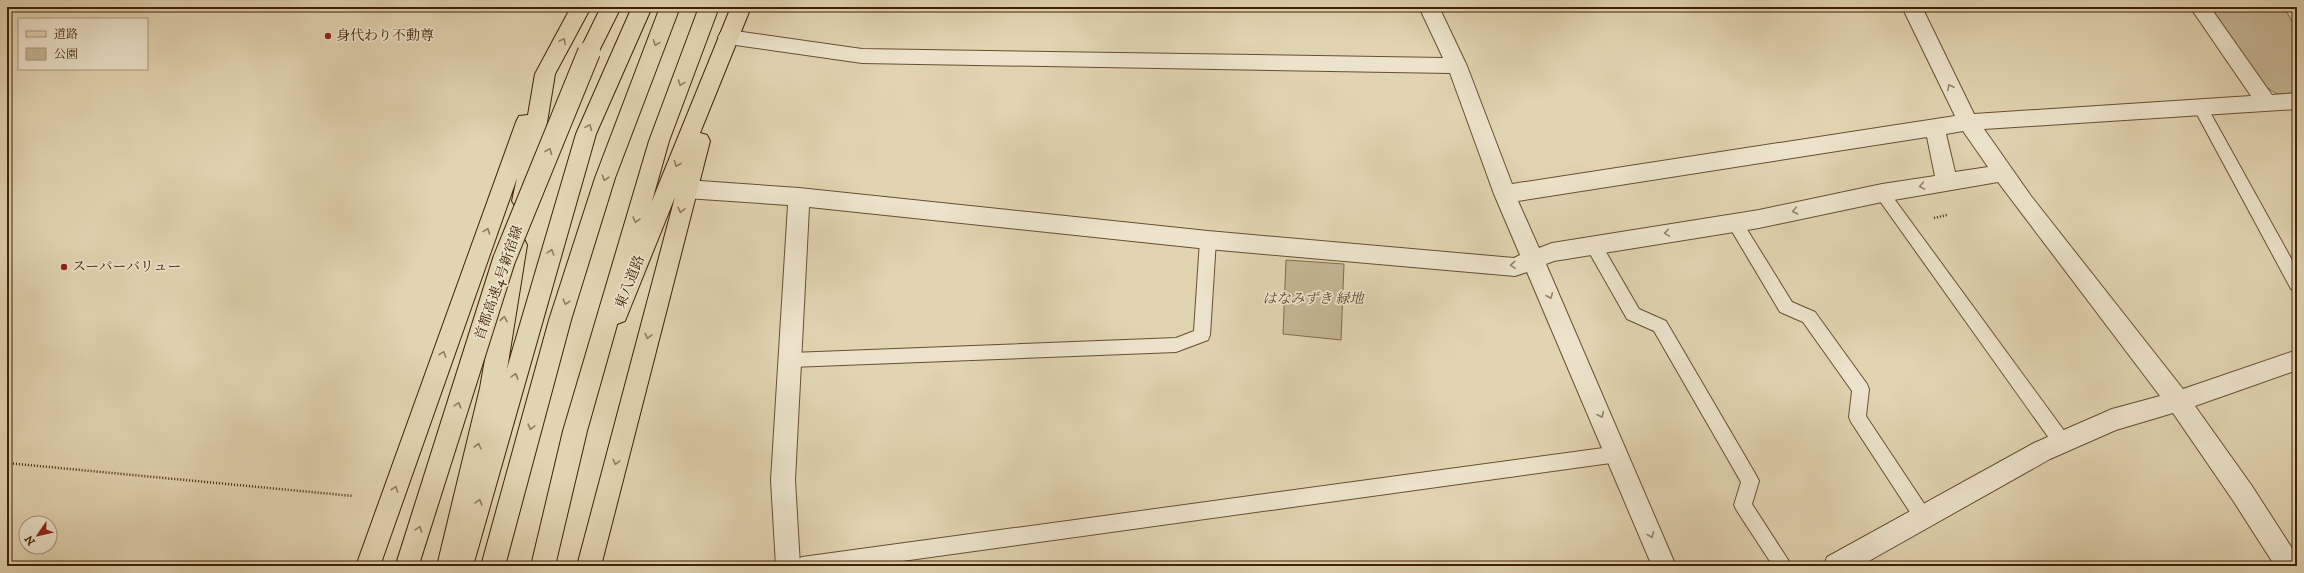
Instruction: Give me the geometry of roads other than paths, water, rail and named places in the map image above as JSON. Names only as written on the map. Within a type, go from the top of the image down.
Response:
[{"type":"main road","points":[[368,566],[545,74],[581,7]]},
{"type":"main road","name":"首都高速4号新宿線","points":[[407,566],[504,260],[589,52],[611,7]]},
{"type":"main road","points":[[461,566],[534,309],[586,134],[642,7]]},
{"type":"main road","points":[[493,566],[560,320],[605,178],[670,7]]},
{"type":"main road","points":[[543,566],[575,430],[659,141],[709,7]]},
{"type":"main road","name":"東八道路","points":[[543,566],[605,343],[741,7]]},
{"type":"main road","points":[[589,566],[686,189],[728,37]]},
{"type":"main road","points":[[449,566],[492,388],[545,74]]},
{"type":"street","points":[[1912,7],[1968,122],[2002,173],[2178,401],[2244,494],[2289,566]]},
{"type":"street","points":[[2200,7],[2266,102]]},
{"type":"street","points":[[1431,12],[1457,66],[1505,194],[1535,260],[1618,454],[1664,566]]},
{"type":"street","points":[[728,37],[862,56],[1457,66]]},
{"type":"street","points":[[1505,194],[1968,122],[2297,101]]},
{"type":"street","points":[[1935,128],[1947,182]]},
{"type":"street","points":[[686,189],[799,197],[1208,240],[1515,267],[1552,252],[1735,223],[1882,193],[2002,173]]},
{"type":"street","points":[[788,566],[783,480],[791,360],[799,197]]},
{"type":"street","points":[[1836,566],[2042,451],[2062,442],[2112,420],[2178,401],[2297,360]]},
{"type":"lane","points":[[2200,107],[2297,284]]},
{"type":"lane","points":[[1882,193],[2062,442]]},
{"type":"lane","points":[[1735,223],[1786,307],[1808,317],[1861,389],[1857,417],[1923,517]]},
{"type":"lane","points":[[791,360],[1176,345],[1202,335],[1208,240]]},
{"type":"lane","points":[[1593,245],[1632,314],[1660,326],[1750,481],[1743,505],[1783,566]]},
{"type":"lane","points":[[802,566],[1618,454]]},
{"type":"place","name":"身代わり不動尊","points":[[328,36]]},
{"type":"place","name":"スーパーバリュー","points":[[64,267]]},
{"type":"park label","name":"はなみずき 緑地","points":[[1313,299]]}]
